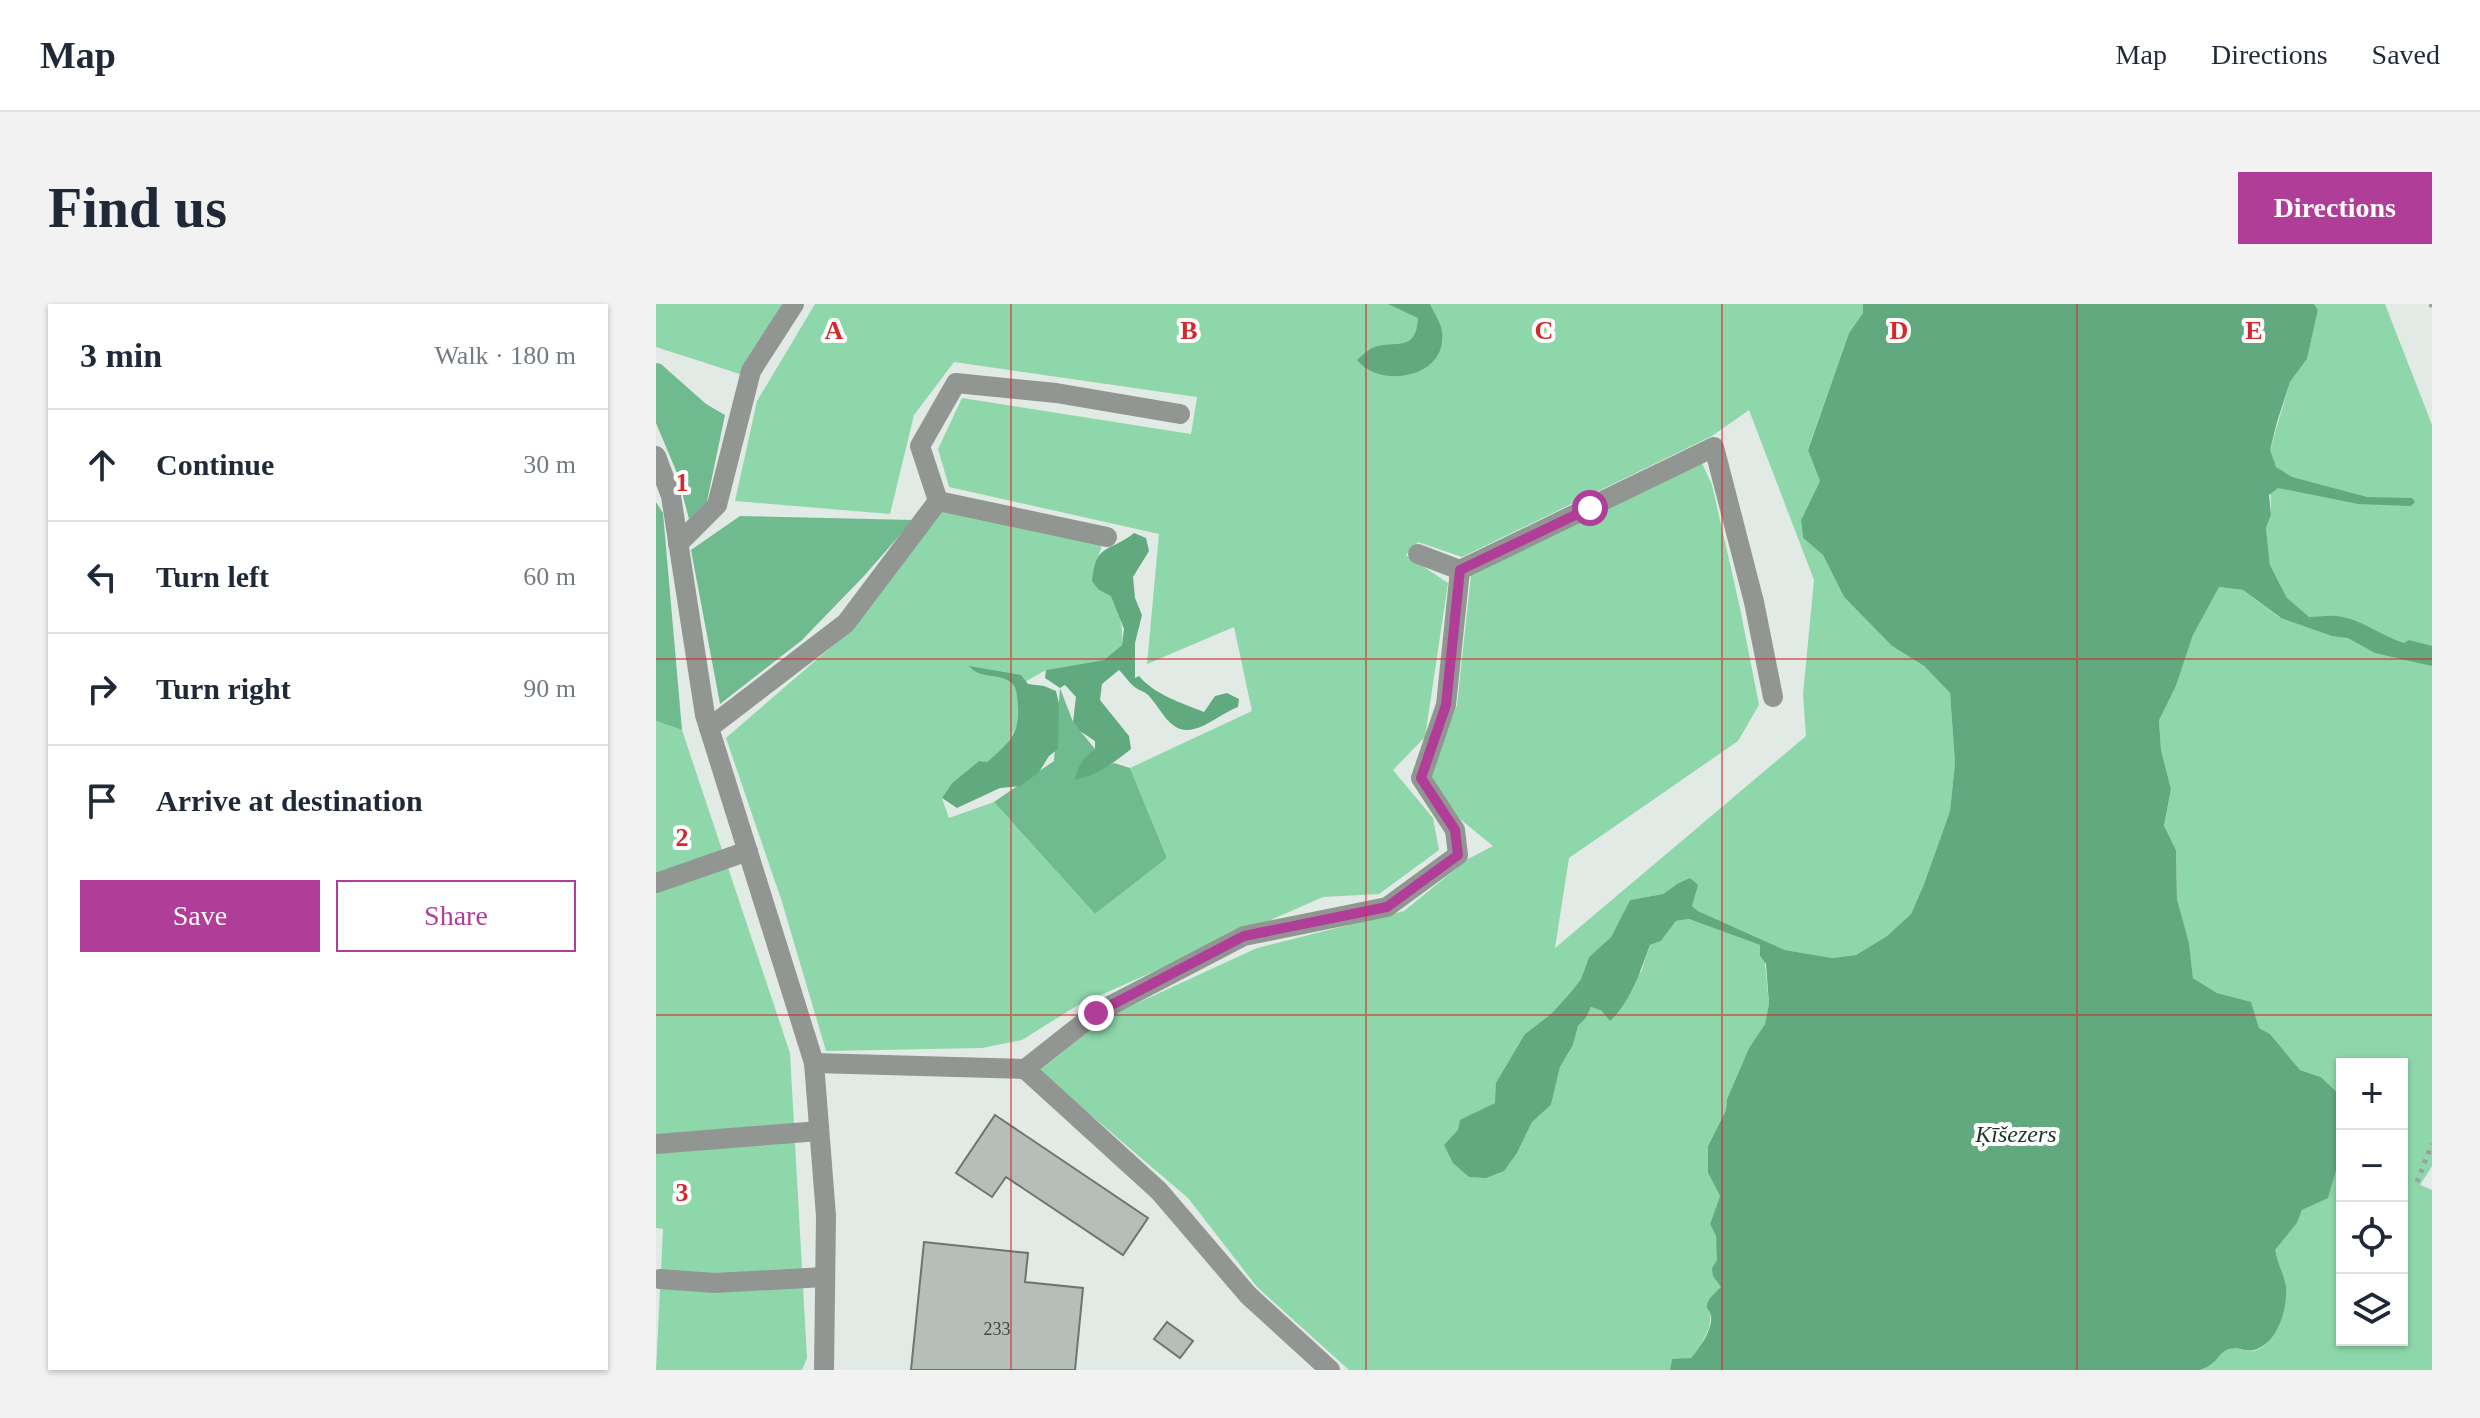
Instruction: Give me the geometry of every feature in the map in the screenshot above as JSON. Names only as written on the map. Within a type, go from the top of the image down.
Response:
[{"type":"street","points":[[678,544],[717,505],[751,371],[794,304]]},
{"type":"street","points":[[938,501],[920,446],[956,383],[1056,393],[1180,414]]},
{"type":"street","points":[[1418,554],[1460,570],[1714,447],[1754,602],[1773,697]]},
{"type":"street","points":[[656,456],[671,496],[705,715],[814,1063],[826,1216],[824,1370]]},
{"type":"street","points":[[709,728],[846,623],[938,501]]},
{"type":"street","points":[[938,501],[1107,537]]},
{"type":"street","points":[[814,1063],[1025,1069],[1096,1013],[1244,936],[1387,907],[1458,855],[1455,830],[1421,778],[1446,705],[1460,570]]},
{"type":"street","points":[[656,883],[748,851]]},
{"type":"street","points":[[1025,1069],[1159,1191],[1248,1295],[1330,1370]]},
{"type":"street","points":[[656,1144],[819,1131]]},
{"type":"street","points":[[660,1279],[714,1283],[825,1277]]},
{"type":"path","points":[[2417,1182],[2432,1144]]},
{"type":"shaded area","points":[[656,304],[782,304],[740,374],[656,347]]},
{"type":"shaded area","points":[[815,304],[1863,304],[1863,313],[1849,333],[1808,449],[1820,481],[1801,520],[1803,538],[1823,555],[1844,597],[1892,646],[1924,666],[1950,693],[1955,763],[1950,811],[1911,914],[1887,936],[1856,955],[1832,958],[1785,950],[1698,911],[1692,906],[1694,894],[1677,884],[1663,894],[1630,900],[1611,937],[1589,957],[1581,979],[1571,992],[1551,1014],[1525,1034],[1495,1103],[1468,1121],[1445,1145],[1517,1153],[1532,1122],[1551,1105],[1560,1067],[1573,1045],[1578,1026],[1591,1007],[1602,1011],[1641,972],[1650,945],[1661,941],[1676,921],[1689,919],[1760,945],[1769,1005],[1765,1024],[1749,1048],[1727,1099],[1726,1110],[1708,1146],[1708,1173],[1720,1196],[1710,1224],[1716,1236],[1721,1287],[1709,1328],[1691,1358],[1672,1360],[1670,1370],[1349,1370],[1257,1287],[1188,1198],[1039,1071],[1105,1018],[1257,948],[1404,911],[1468,859],[1493,846],[1460,819],[1431,775],[1457,705],[1471,575],[1701,461],[1712,485],[1759,705],[1738,741],[1569,858],[1555,948],[1806,736],[1803,694],[1814,580],[1749,410],[1712,436],[1462,557],[1418,542],[1406,555],[1448,583],[1425,737],[1393,770],[1433,818],[1439,850],[1379,894],[1323,897],[1078,1005],[1022,1040],[982,1048],[826,1051],[782,902],[726,738],[845,635],[939,509],[1103,542],[1093,573],[1099,590],[1111,595],[1122,626],[1122,645],[1104,660],[1046,670],[1016,687],[1020,720],[1005,747],[987,762],[979,761],[952,783],[942,798],[949,818],[994,802],[1095,914],[1167,858],[1130,768],[1252,711],[1234,627],[1147,664],[1159,534],[949,487],[938,449],[962,398],[1191,434],[1197,397],[954,362],[914,415],[890,514],[735,501],[757,401]]},
{"type":"shaded area","points":[[2314,304],[2385,304],[2432,425],[2432,1166],[2420,1185],[2432,1190],[2432,1370],[2200,1370],[2213,1364],[2226,1349],[2249,1351],[2266,1344],[2277,1325],[2286,1283],[2274,1250],[2297,1223],[2302,1210],[2328,1197],[2336,1170],[2336,1346],[2408,1346],[2408,1058],[2336,1058],[2336,1091],[2321,1077],[2300,1070],[2270,1034],[2259,1028],[2251,1003],[2217,993],[2193,978],[2189,943],[2177,899],[2176,850],[2164,827],[2171,789],[2161,750],[2159,719],[2176,686],[2193,635],[2218,587],[2243,590],[2280,618],[2287,598],[2270,565],[2266,528],[2271,515],[2270,450],[2290,382],[2307,359],[2318,310]]},
{"type":"shaded area","points":[[656,363],[706,404],[725,415],[707,501],[689,519],[677,473],[656,423]]},
{"type":"shaded area","points":[[656,502],[663,513],[682,730],[656,721]]},
{"type":"shaded area","points":[[740,516],[913,520],[801,641],[720,704],[691,550]]},
{"type":"shaded area","points":[[1060,688],[1073,722],[1095,749],[1077,779],[1114,763],[1130,768],[1167,858],[1095,914],[994,802],[1054,761]]},
{"type":"shaded area","points":[[656,721],[682,730],[790,1053],[807,1358],[802,1370],[656,1370],[663,1229],[656,1228]]},
{"type":"water","points":[[1388,304],[1430,304],[1441,327],[1442,344],[1436,357],[1413,374],[1382,375],[1357,360],[1372,348],[1406,342],[1414,336],[1418,318]]},
{"type":"water","name":"Ķīšezers","points":[[1863,304],[2314,304],[2318,310],[2307,359],[2290,382],[2270,450],[2276,467],[2292,477],[2367,497],[2412,498],[2415,502],[2411,506],[2358,504],[2278,488],[2269,495],[2271,515],[2266,528],[2270,565],[2287,598],[2309,617],[2345,617],[2404,643],[2409,640],[2432,646],[2432,666],[2375,653],[2348,638],[2332,636],[2281,618],[2243,590],[2219,587],[2193,635],[2176,686],[2159,720],[2161,750],[2171,789],[2164,826],[2176,850],[2177,899],[2189,943],[2193,978],[2217,993],[2251,1002],[2259,1028],[2270,1034],[2300,1070],[2321,1077],[2336,1091],[2336,1171],[2328,1198],[2302,1210],[2297,1223],[2275,1250],[2286,1295],[2280,1324],[2262,1346],[2254,1350],[2229,1349],[2211,1365],[2200,1370],[1670,1370],[1672,1359],[1691,1358],[1702,1344],[1711,1320],[1708,1302],[1721,1287],[1713,1276],[1712,1268],[1717,1260],[1716,1236],[1710,1224],[1720,1196],[1708,1173],[1708,1146],[1726,1110],[1727,1099],[1749,1048],[1765,1024],[1769,1004],[1766,964],[1760,956],[1760,945],[1689,919],[1676,921],[1661,941],[1650,945],[1629,995],[1610,1021],[1602,1011],[1591,1007],[1578,1026],[1573,1045],[1560,1067],[1551,1105],[1532,1122],[1504,1171],[1486,1178],[1469,1177],[1453,1163],[1444,1145],[1458,1130],[1460,1120],[1495,1103],[1496,1083],[1525,1034],[1551,1014],[1571,992],[1581,979],[1589,957],[1611,937],[1630,900],[1663,894],[1690,878],[1698,885],[1692,906],[1698,911],[1785,950],[1832,958],[1856,955],[1887,936],[1911,914],[1950,811],[1955,763],[1950,693],[1924,666],[1892,646],[1844,597],[1823,555],[1803,538],[1801,520],[1820,481],[1808,450],[1849,333],[1863,313]]},
{"type":"water","points":[[1134,533],[1146,538],[1149,551],[1133,577],[1135,598],[1142,615],[1135,643],[1135,678],[1139,676],[1161,693],[1204,712],[1215,696],[1227,693],[1239,699],[1238,707],[1200,727],[1178,728],[1147,694],[1119,670],[1102,684],[1100,700],[1129,736],[1131,749],[1105,768],[1075,780],[1082,763],[1095,749],[1095,741],[1073,722],[1076,697],[1065,685],[1060,688],[1045,678],[1046,670],[1104,660],[1122,645],[1124,629],[1111,596],[1099,590],[1092,581],[1100,554]]},
{"type":"water","points":[[969,666],[1021,675],[1028,684],[1056,691],[1059,704],[1058,749],[1049,756],[1039,772],[1021,786],[1000,788],[957,808],[942,798],[952,783],[979,761],[987,762],[1003,748],[1013,734],[1018,718],[1017,694],[1013,684],[978,673]]},
{"type":"building","points":[[995,1115],[1148,1218],[1123,1255],[1006,1177],[992,1197],[956,1173]]},
{"type":"building","points":[[924,1242],[1028,1253],[1025,1282],[1083,1288],[1075,1370],[911,1370]]},
{"type":"building","points":[[1167,1322],[1193,1341],[1180,1358],[1154,1339]]},
{"type":"route","points":[[1096,1013],[1244,936],[1387,907],[1458,855],[1455,830],[1421,778],[1446,705],[1460,570],[1590,508]]}]
